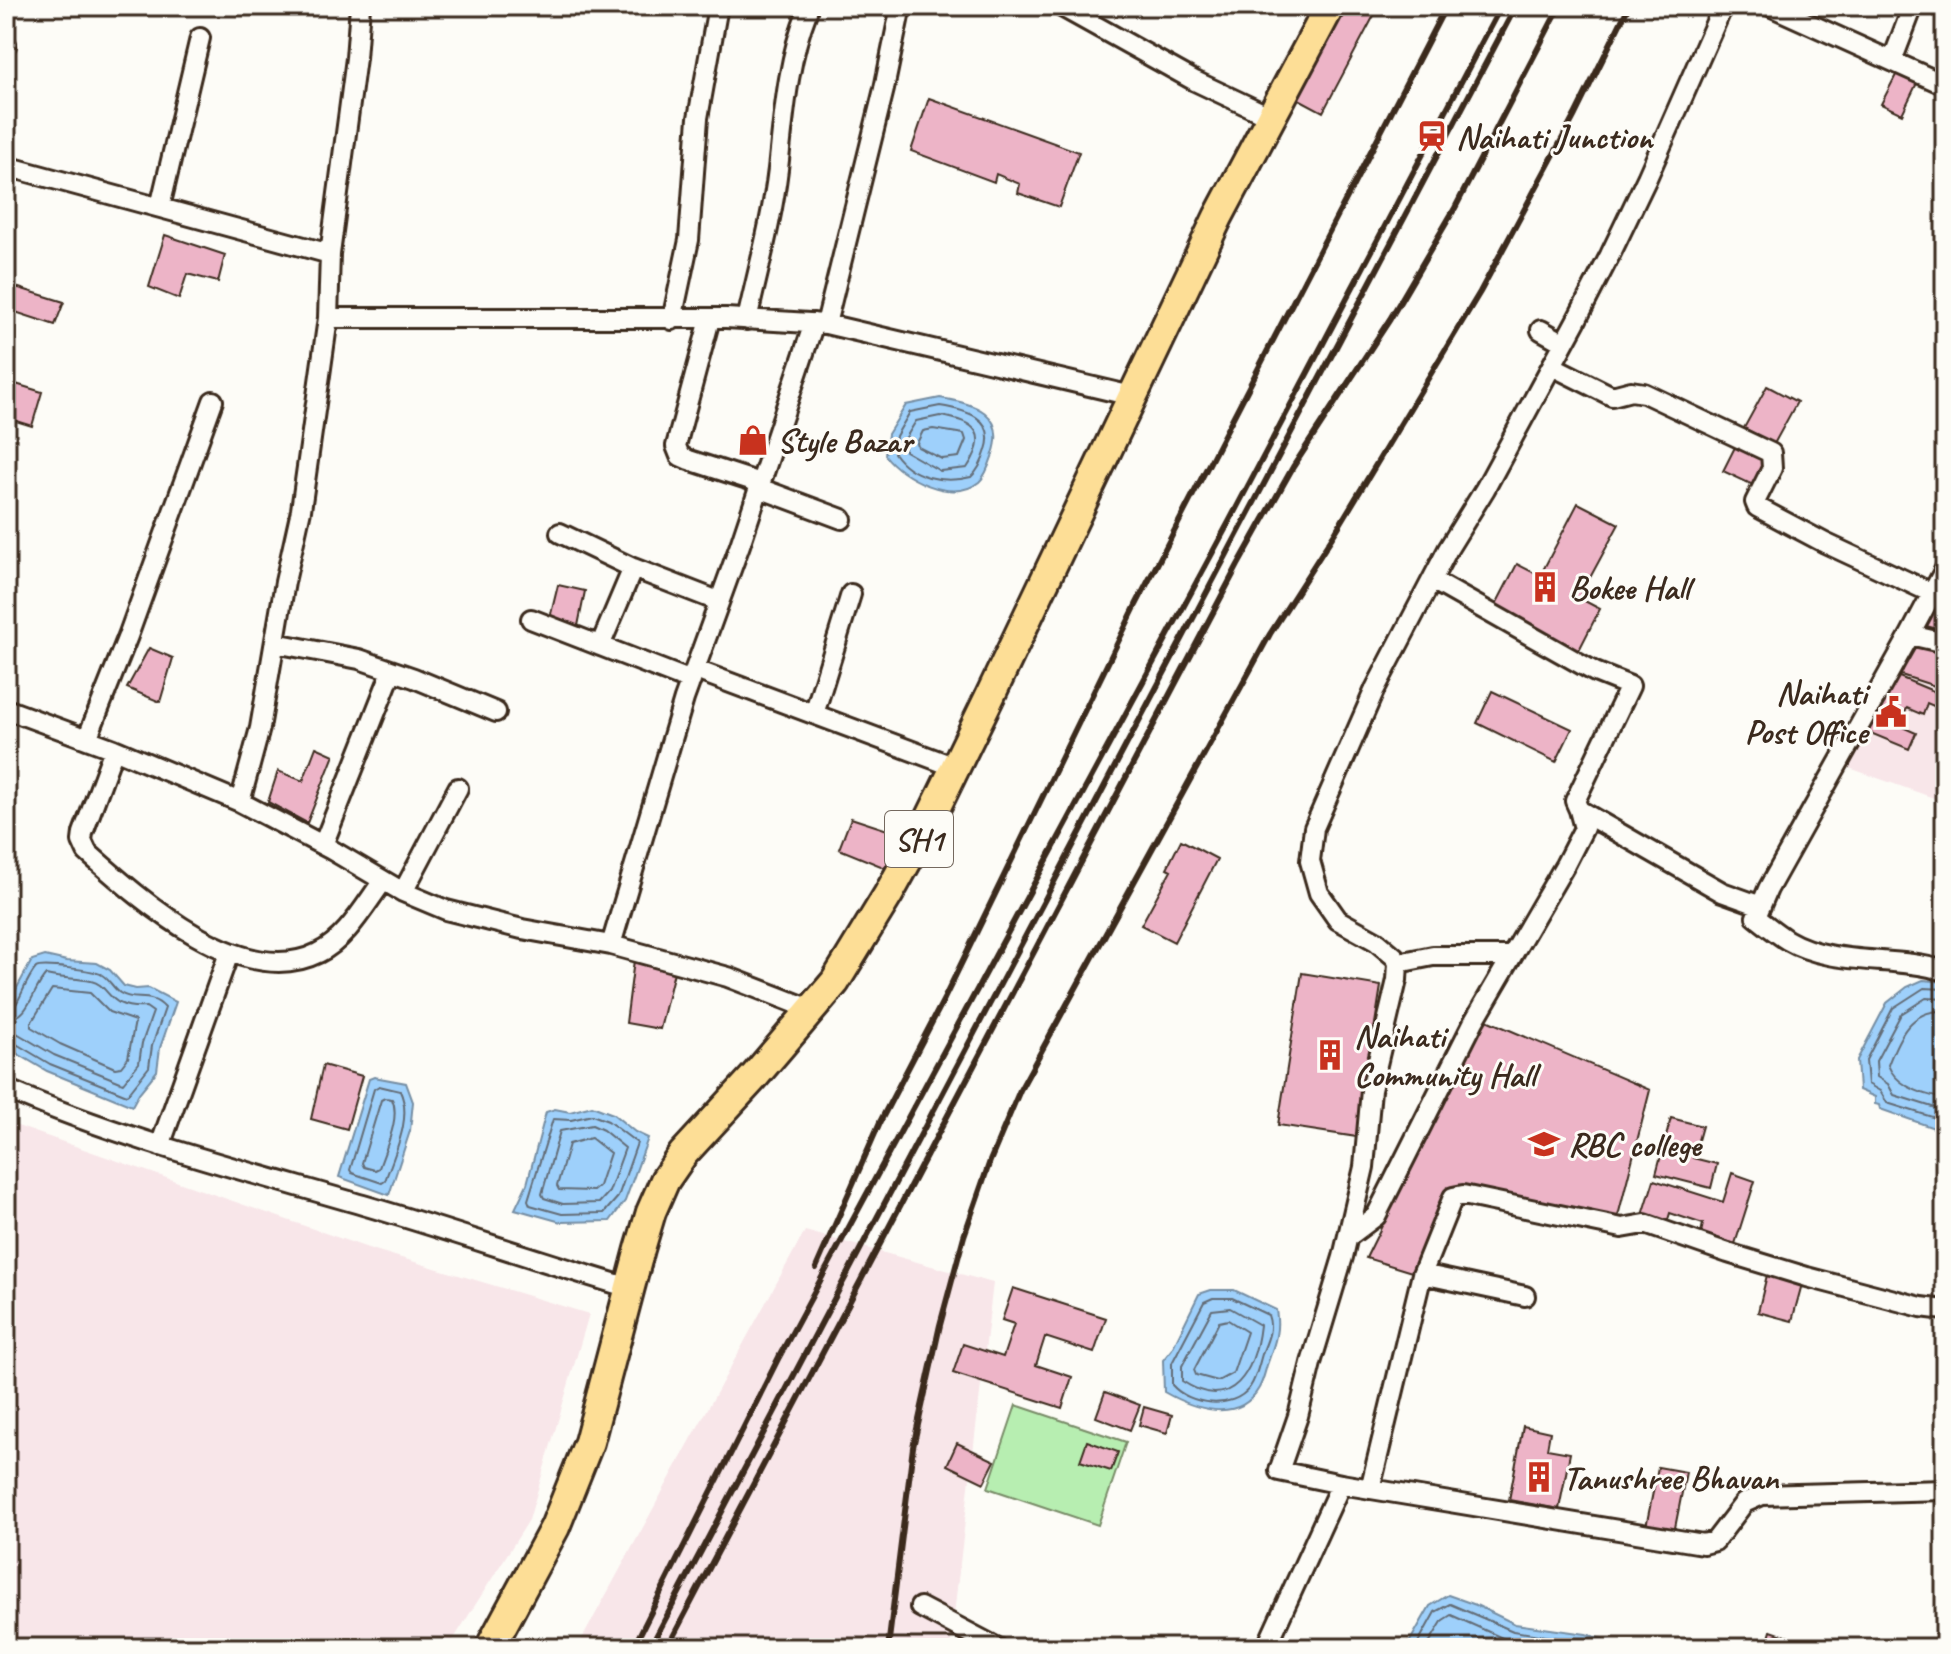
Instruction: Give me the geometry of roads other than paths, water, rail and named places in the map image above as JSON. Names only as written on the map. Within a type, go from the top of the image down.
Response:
[{"type":"main road","name":"SH1","points":[[490,1648],[555,1527],[589,1442],[651,1212],[665,1180],[683,1154],[835,982],[888,895],[929,821],[1218,217],[1330,6]]},
{"type":"street","points":[[240,802],[260,728],[301,510],[328,318],[330,254],[360,6]]},
{"type":"street","points":[[672,320],[689,240],[698,118],[718,6]]},
{"type":"street","points":[[611,945],[649,809],[718,601],[820,324],[884,89],[901,6]]},
{"type":"street","points":[[1060,6],[1195,81],[1271,117]]},
{"type":"street","points":[[1723,6],[1647,178],[1552,366],[1375,689],[1314,828],[1310,861],[1319,893],[1338,920],[1376,941],[1398,963],[1397,980],[1371,1090],[1364,1167],[1348,1237],[1298,1416],[1279,1471],[1703,1544],[1715,1541],[1744,1503],[1762,1495],[1945,1490]]},
{"type":"street","points":[[1770,6],[1945,85]]},
{"type":"street","points":[[1892,61],[1913,6]]},
{"type":"street","points":[[747,320],[778,171],[789,75],[798,34],[807,12]]},
{"type":"street","points":[[160,207],[200,38]]},
{"type":"street","points":[[6,166],[330,254]]},
{"type":"street","points":[[328,318],[710,319],[820,324],[1132,396]]},
{"type":"street","points":[[710,319],[676,446],[680,456],[842,519]]},
{"type":"street","points":[[1541,330],[1564,343]]},
{"type":"street","points":[[1552,366],[1612,396],[1631,391],[1644,393],[1771,453],[1772,468],[1755,502],[1757,507],[1932,593]]},
{"type":"street","points":[[87,739],[133,623],[213,401]]},
{"type":"street","points":[[560,533],[633,568],[718,601]]},
{"type":"street","points":[[600,646],[633,568]]},
{"type":"street","points":[[1945,569],[1801,829],[1756,917],[1788,941],[1829,954],[1929,966],[1945,971]]},
{"type":"street","points":[[1348,1237],[1376,1216],[1474,1021],[1565,865],[1584,828],[1575,801],[1637,688],[1595,672],[1432,580]]},
{"type":"street","points":[[814,714],[851,594]]},
{"type":"street","points":[[531,619],[600,646],[814,714],[955,767]]},
{"type":"street","points":[[1910,635],[1945,643]]},
{"type":"street","points":[[275,643],[340,654],[496,712]]},
{"type":"street","points":[[323,845],[392,671]]},
{"type":"street","points":[[6,709],[114,749],[240,802],[323,845],[403,892],[446,910],[611,945],[728,977],[813,1010]]},
{"type":"street","points":[[114,749],[83,833],[87,852],[166,916],[229,953],[282,963],[320,953],[339,938],[383,881]]},
{"type":"street","points":[[403,892],[458,788]]},
{"type":"street","points":[[1579,810],[1722,892],[1761,906]]},
{"type":"street","points":[[160,1146],[229,953]]},
{"type":"street","points":[[1398,963],[1433,956],[1511,956]]},
{"type":"street","points":[[6,1089],[61,1113],[160,1146],[419,1221],[630,1288]]},
{"type":"street","points":[[1370,1489],[1422,1274],[1453,1197],[1463,1195],[1622,1228],[1645,1224],[1807,1277],[1921,1307],[1945,1310]]},
{"type":"street","points":[[1422,1274],[1525,1296]]},
{"type":"street","points":[[1266,1648],[1341,1484]]},
{"type":"street","points":[[920,1607],[998,1648]]},
{"type":"water","points":[[940,398],[965,403],[984,412],[995,429],[996,440],[988,469],[979,482],[968,488],[955,490],[928,485],[903,472],[885,455],[888,434],[906,405]]},
{"type":"water","points":[[45,956],[97,963],[110,970],[124,986],[149,988],[176,1002],[160,1048],[157,1071],[132,1106],[47,1071],[6,1047],[6,1008],[32,960]]},
{"type":"water","points":[[1923,980],[1945,982],[1945,1129],[1880,1109],[1875,1104],[1875,1097],[1859,1090],[1857,1060],[1887,1003],[1907,987]]},
{"type":"water","points":[[374,1077],[406,1083],[413,1102],[410,1131],[389,1195],[339,1177],[369,1079]]},
{"type":"water","points":[[592,1106],[613,1114],[635,1132],[648,1138],[625,1201],[610,1221],[561,1222],[515,1209],[527,1184],[546,1112],[555,1109],[570,1112]]},
{"type":"water","points":[[1211,1290],[1234,1290],[1276,1310],[1277,1331],[1259,1388],[1250,1399],[1227,1410],[1201,1408],[1164,1392],[1163,1360],[1172,1349],[1199,1294]]},
{"type":"water","points":[[1448,1595],[1515,1624],[1586,1634],[1632,1648],[1406,1648],[1430,1606]]},
{"type":"railway","points":[[816,1268],[880,1122],[944,999],[1136,605],[1446,6]]},
{"type":"railway","points":[[633,1648],[779,1357],[1229,522],[1501,6]]},
{"type":"railway","points":[[650,1648],[1516,6]]},
{"type":"railway","points":[[667,1648],[1238,565],[1293,467],[1390,319],[1455,208],[1560,6]]},
{"type":"railway","points":[[888,1648],[913,1447],[940,1325],[964,1236],[990,1161],[1020,1090],[1270,634],[1480,292],[1575,115],[1629,6]]},
{"type":"place","name":"Naihati Junction","points":[[1432,136]]},
{"type":"place","name":"Style Bazar","points":[[753,440]]},
{"type":"place","name":"Bokee Hall","points":[[1545,587]]},
{"type":"place","name":"Naihati Post Office","points":[[1891,712]]},
{"type":"place","name":"Naihati Community Hall","points":[[1330,1055]]},
{"type":"place","name":"RBC college","points":[[1544,1144]]},
{"type":"place","name":"Tanushree Bhavan","points":[[1539,1477]]}]
